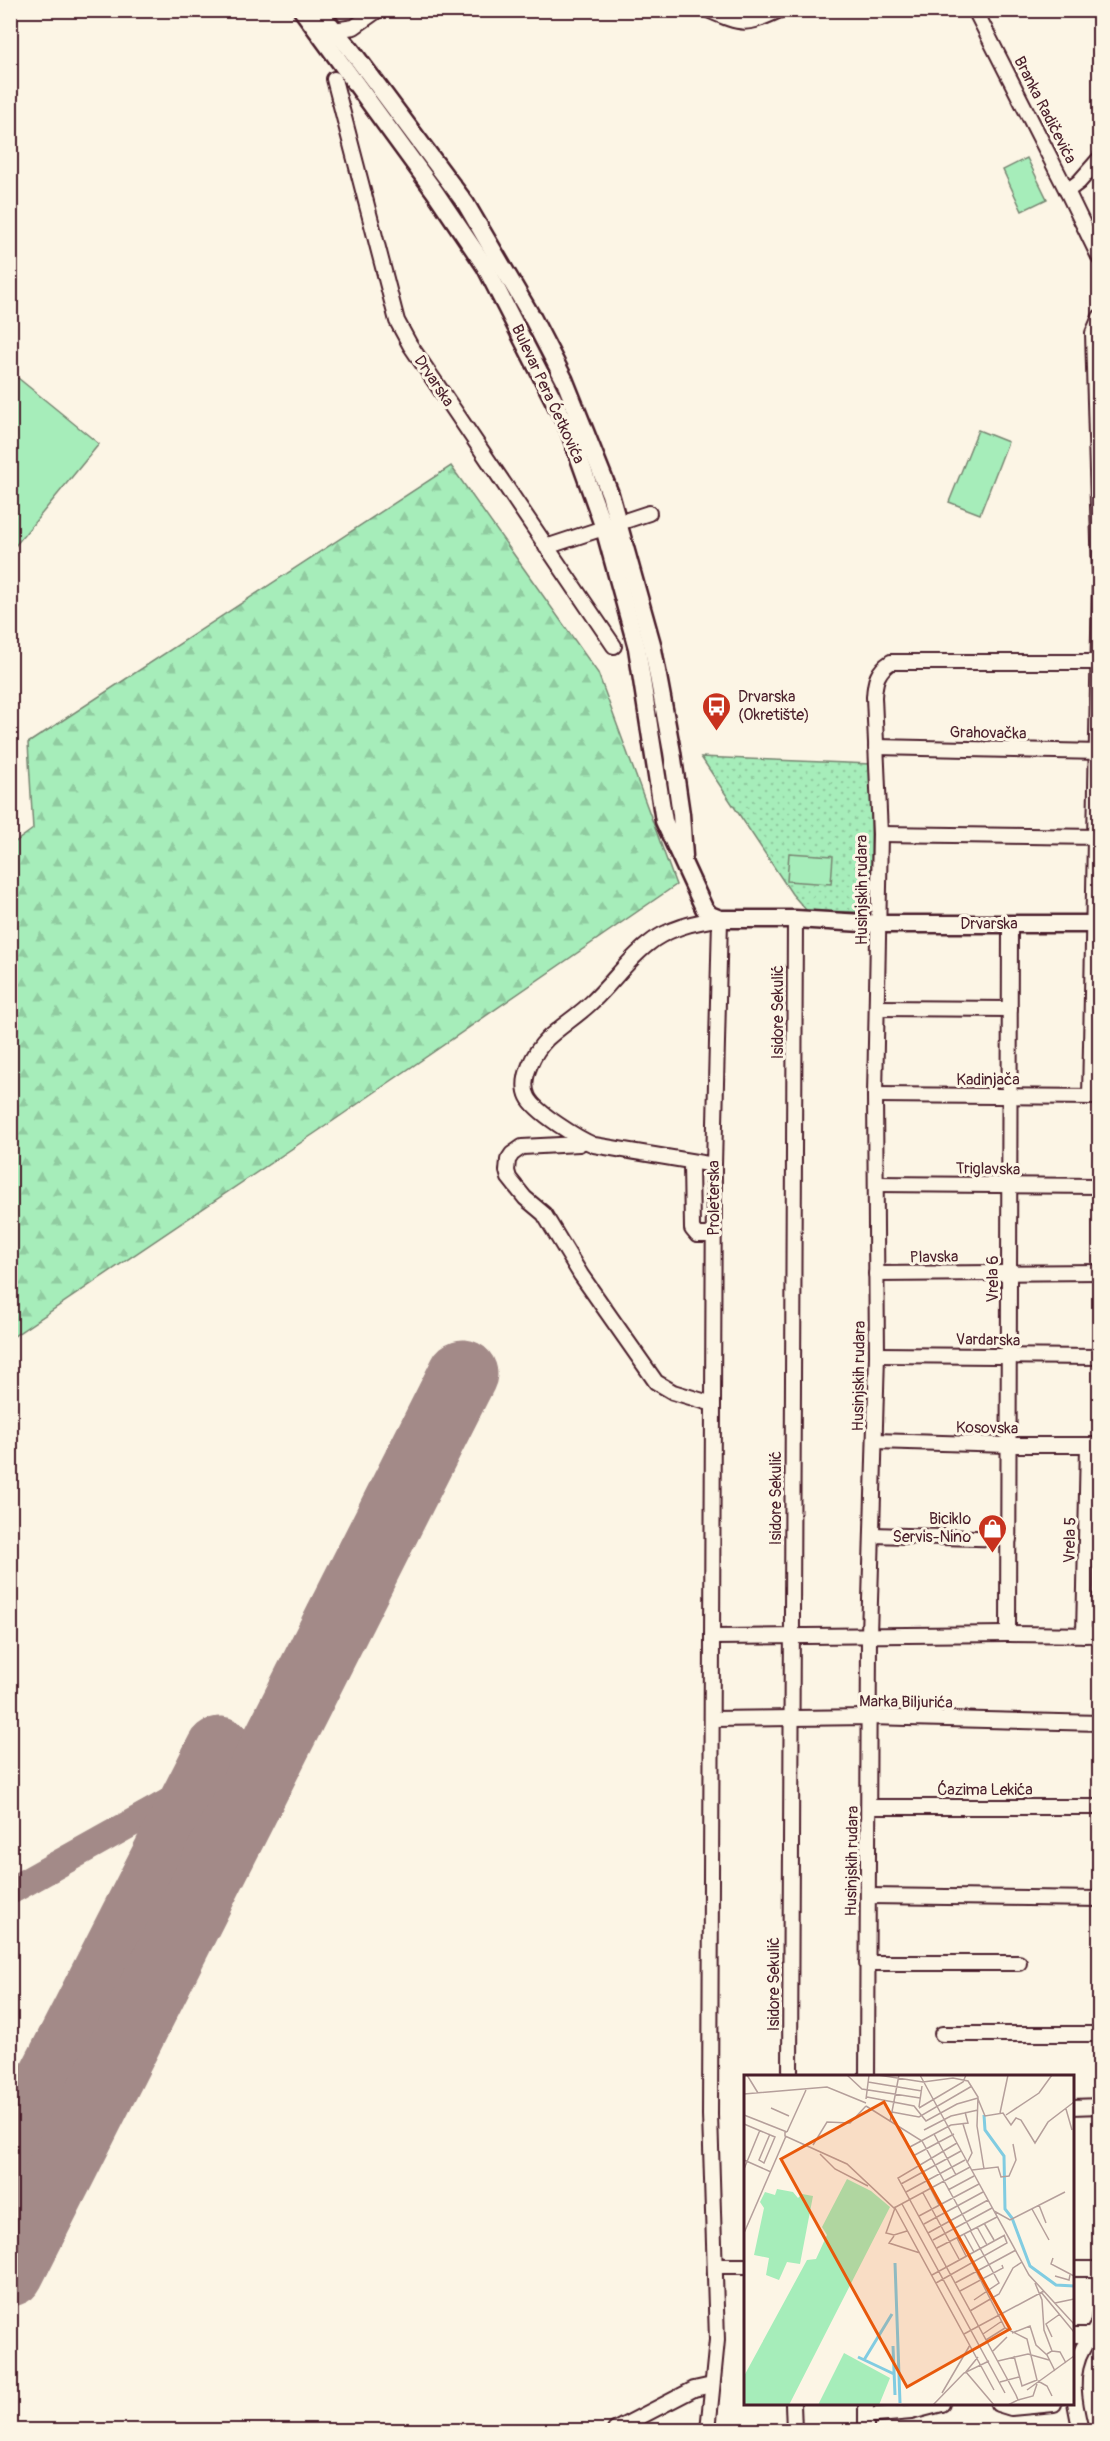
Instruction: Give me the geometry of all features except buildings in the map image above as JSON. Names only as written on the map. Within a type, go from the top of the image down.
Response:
[{"type":"main road","name":"Bulevar Pera Ćetkovića","points":[[312,13],[334,30],[352,51],[466,204],[532,317],[564,379],[654,655],[681,813],[684,866],[704,908],[710,915],[720,919]]},
{"type":"main road","name":"Bulevar Pera Ćetkovića","points":[[312,13],[485,266],[569,430],[612,525]]},
{"type":"main road","points":[[720,919],[795,919],[879,924]]},
{"type":"main road","name":"Drvarska","points":[[879,924],[1096,924]]},
{"type":"street","points":[[334,30],[354,27],[378,10]]},
{"type":"street","points":[[708,10],[734,21],[754,22],[780,10]]},
{"type":"street","name":"Branka Radičevića","points":[[975,10],[1100,258]]},
{"type":"street","name":"Drvarska","points":[[334,79],[397,321],[410,345],[615,646]]},
{"type":"street","points":[[1067,191],[1079,182],[1100,158]]},
{"type":"street","points":[[1100,317],[1093,333],[1100,575]]},
{"type":"street","points":[[546,547],[649,513]]},
{"type":"street","points":[[1095,1097],[1100,581]]},
{"type":"street","name":"Husinjskih rudara","points":[[867,2075],[870,1635],[877,1355],[875,1095],[880,834],[874,697],[878,676],[891,662],[1098,662]]},
{"type":"street","name":"Grahovačka","points":[[876,747],[1098,752]]},
{"type":"street","points":[[880,834],[1097,837]]},
{"type":"street","points":[[714,1165],[691,1163],[594,1145],[584,1141],[546,1115],[528,1097],[528,1073],[533,1058],[547,1039],[593,1001],[647,944],[675,930],[702,921],[720,919]]},
{"type":"street","name":"Proleterska","points":[[708,2430],[717,2340],[710,2115],[714,1165],[720,919]]},
{"type":"street","name":"Isidore Sekulić","points":[[790,2075],[795,919]]},
{"type":"street","name":"Vrela 6","points":[[1008,1634],[1010,925]]},
{"type":"street","points":[[877,1008],[1010,1010]]},
{"type":"street","name":"Kadinjača","points":[[875,1095],[1095,1097]]},
{"type":"street","points":[[584,1141],[579,1144],[522,1147],[508,1160],[509,1178],[525,1198],[544,1214],[581,1275],[656,1382],[673,1392],[713,1404]]},
{"type":"street","points":[[691,1163],[692,1229],[698,1235],[714,1235]]},
{"type":"street","name":"Triglavska","points":[[876,1184],[1100,1186]]},
{"type":"street","name":"Plavska","points":[[876,1274],[1100,1272]]},
{"type":"street","name":"Vardarska","points":[[877,1355],[1100,1357]]},
{"type":"street","name":"Kosovska","points":[[875,1441],[1094,1445]]},
{"type":"street","name":"Vrela 5","points":[[1084,1635],[1094,1445]]},
{"type":"street","points":[[873,1535],[1009,1539]]},
{"type":"street","points":[[712,1637],[1100,1635]]},
{"type":"street","name":"Marka Biljurića","points":[[712,1719],[869,1717],[1100,1723]]},
{"type":"street","name":"Ćazima Lekića","points":[[870,1807],[1100,1807]]},
{"type":"street","points":[[868,1896],[1100,1899]]},
{"type":"street","points":[[867,1963],[1019,1963]]},
{"type":"street","points":[[942,2034],[1100,2034]]},
{"type":"street","points":[[1074,2107],[1100,2106]]},
{"type":"street","points":[[715,2266],[744,2266]]},
{"type":"street","points":[[1074,2269],[1100,2269]]},
{"type":"street","points":[[1074,2384],[1075,2368],[1083,2349],[1099,2323],[1100,2311]]},
{"type":"street","points":[[1074,2335],[1093,2335]]},
{"type":"street","points":[[615,2430],[694,2390],[712,2385]]},
{"type":"street","points":[[793,2405],[794,2430]]},
{"type":"street","points":[[866,2430],[866,2409],[911,2412],[935,2405]]},
{"type":"street","points":[[1003,2405],[1011,2408],[1037,2405]]},
{"type":"street","points":[[1074,2405],[1081,2430]]},
{"type":"green space","points":[[1027,158],[1047,199],[1022,211],[1003,170]]},
{"type":"green space","points":[[18,378],[99,444],[11,551],[10,381]]},
{"type":"green space","points":[[978,430],[1008,442],[980,514],[949,502]]},
{"type":"green space","points":[[451,466],[598,673],[676,885],[333,1121],[11,1338],[10,846],[33,829],[28,743]]},
{"type":"green space","points":[[701,757],[871,764],[871,907],[862,912],[807,911],[792,894]]},
{"type":"green space","points":[[789,853],[833,856],[831,884],[787,881]]},
{"type":"taxiway","points":[[10,1891],[186,1792],[208,1774]]},
{"type":"taxiway","points":[[162,1806],[172,1812],[180,1828]]},
{"type":"runway","points":[[10,2272],[463,1374]]},
{"type":"runway","points":[[10,2162],[220,1751]]},
{"type":"place","name":"Drvarska (Okretište)","points":[[717,732]]},
{"type":"place","name":"Biciklo Servis-Nino","points":[[992,1554]]}]
